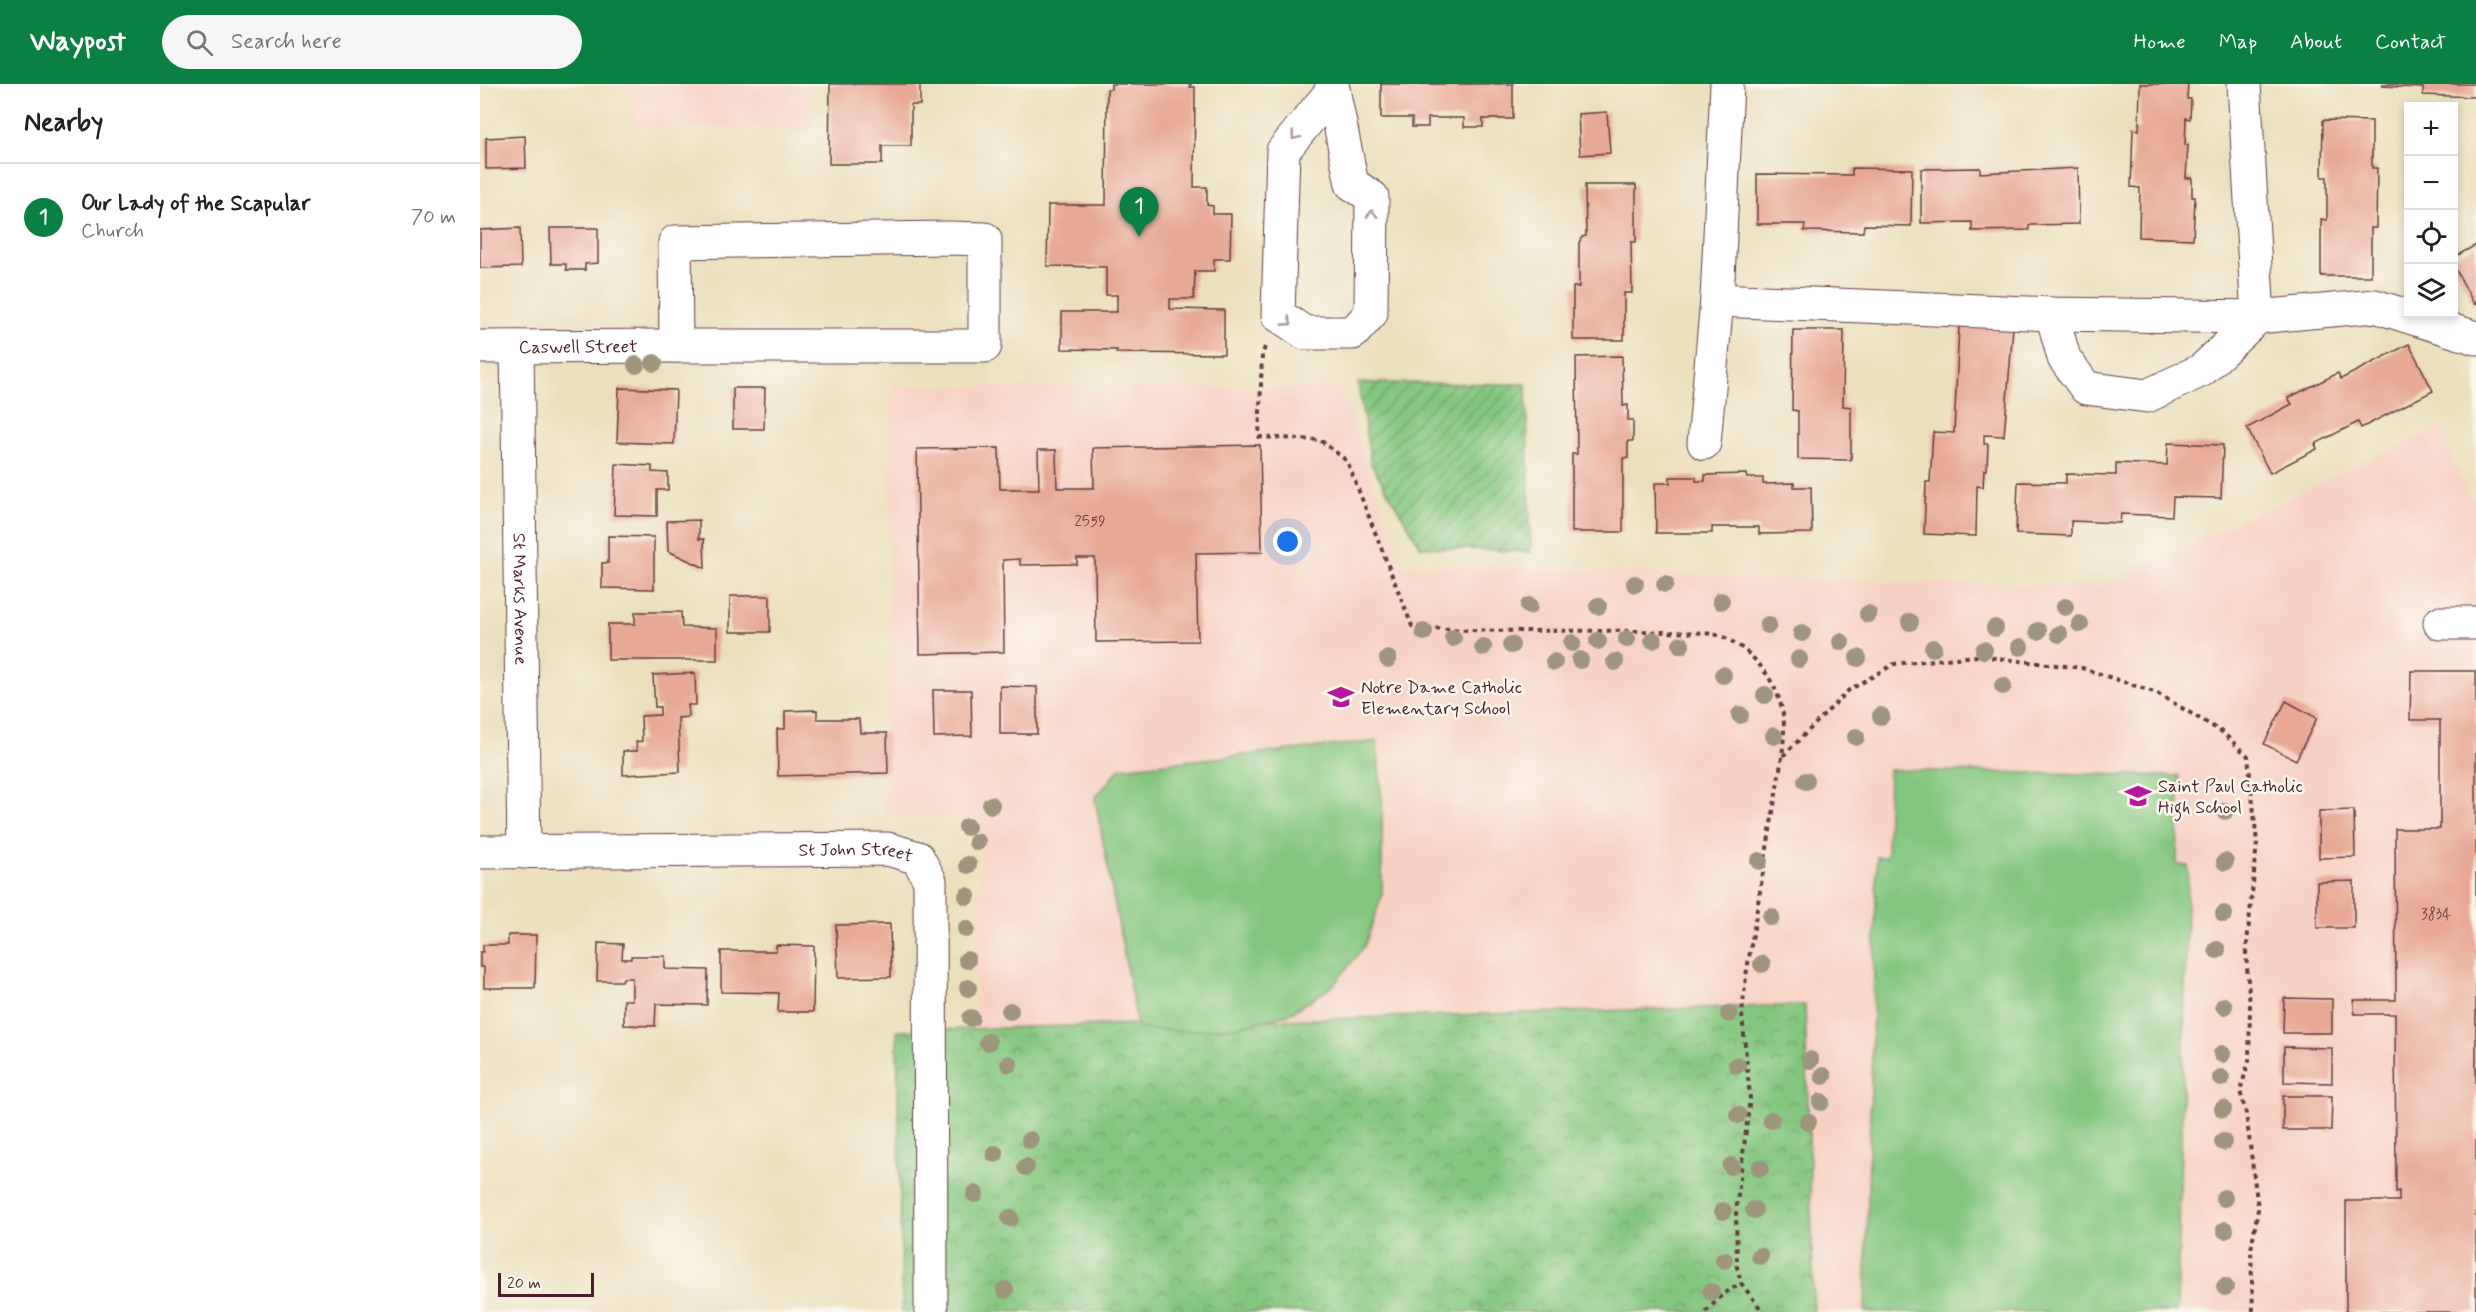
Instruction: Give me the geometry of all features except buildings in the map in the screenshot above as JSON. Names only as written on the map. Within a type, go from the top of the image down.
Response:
[{"type":"street","points":[[1704,443],[1717,300],[1727,84]]},
{"type":"street","points":[[2244,84],[2258,317]]},
{"type":"street","points":[[1332,87],[1352,184],[1372,197],[1371,313],[1353,333],[1305,333],[1278,315],[1283,151],[1332,87]]},
{"type":"street","name":"Caswell Street","points":[[480,347],[986,346],[985,239],[675,242],[676,346]]},
{"type":"street","points":[[1717,300],[2052,314],[2258,317],[2375,306],[2476,338]]},
{"type":"street","points":[[2052,314],[2064,358],[2086,388],[2148,396],[2202,370],[2258,317]]},
{"type":"street","name":"St Marks Avenue","points":[[517,347],[524,852]]},
{"type":"street","points":[[2440,623],[2476,623]]},
{"type":"street","name":"St John Street","points":[[480,852],[888,849],[918,858],[930,881],[931,1312]]},
{"type":"path","points":[[1278,315],[1262,355],[1259,437],[1320,440],[1347,461],[1412,626],[1451,630],[1629,631],[1720,635],[1746,651],[1766,672],[1779,699],[1785,728],[1746,975],[1742,1014],[1748,1058],[1750,1098],[1736,1211],[1737,1267],[1742,1283],[1763,1312]]},
{"type":"path","points":[[1782,757],[1849,690],[1894,664],[1977,656],[2082,668],[2157,693],[2222,732],[2248,756],[2257,843],[2246,953],[2250,1006],[2249,1061],[2240,1091],[2246,1113],[2258,1209],[2251,1250],[2253,1312]]},
{"type":"path","points":[[1706,1312],[1722,1295],[1742,1283]]},
{"type":"shaded area","points":[[629,84],[811,84],[811,130],[629,126]]},
{"type":"shaded area","points":[[891,386],[1341,388],[1402,565],[1793,579],[2098,587],[2439,427],[2470,500],[2476,497],[2476,1312],[1814,1312],[1805,1005],[973,1030],[981,831],[964,815],[884,815]]},
{"type":"green space","points":[[1358,383],[1526,384],[1531,552],[1421,547],[1371,464]]},
{"type":"green space","points":[[1377,741],[1382,803],[1382,895],[1365,945],[1333,986],[1289,1014],[1238,1027],[1184,1031],[1138,1029],[1095,798],[1120,768]]},
{"type":"green space","points":[[1889,770],[2179,776],[2177,865],[2188,866],[2177,1312],[1865,1312],[1877,857],[1887,857]]},
{"type":"green space","points":[[1805,1005],[1814,1312],[902,1312],[897,1031]]},
{"type":"place","name":"Our Lady of the Scapular","points":[[1139,237]]},
{"type":"place","name":"Notre Dame Catholic Elementary School","points":[[1341,697]]},
{"type":"place","name":"Saint Paul Catholic High School","points":[[2138,796]]}]
